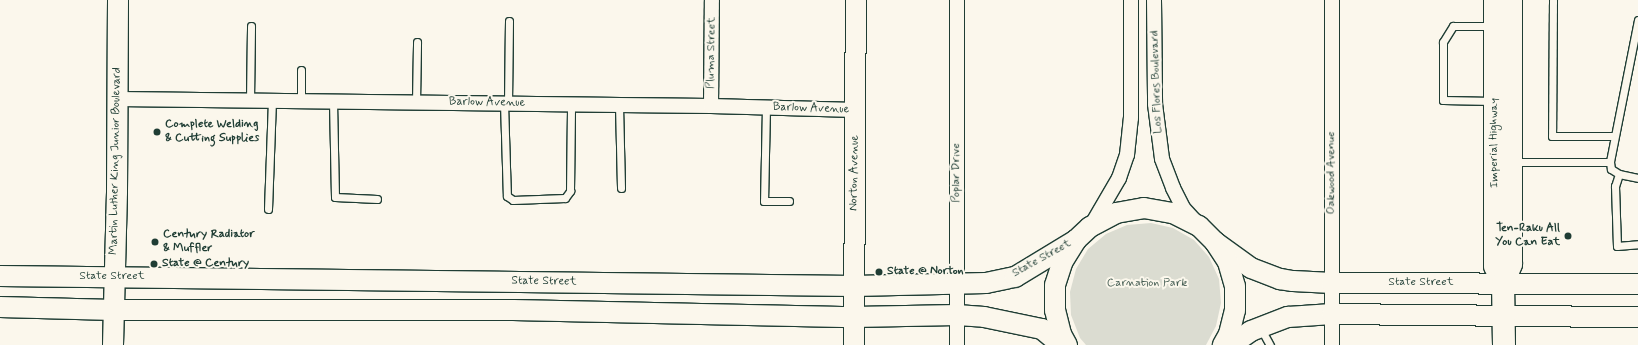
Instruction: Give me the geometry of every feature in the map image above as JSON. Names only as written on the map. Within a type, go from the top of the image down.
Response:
[{"type":"main road","name":"Martin Luther King Junior Boulevard","points":[[113,345],[118,0]]},
{"type":"main road","name":"Norton Avenue","points":[[854,345],[856,0]]},
{"type":"main road","name":"Imperial Highway","points":[[1495,0],[1495,266],[1504,284]]},
{"type":"main road","name":"Imperial Highway","points":[[1504,345],[1504,284],[1512,264],[1512,0]]},
{"type":"main road","name":"State Street","points":[[0,276],[115,278],[220,277],[854,286],[986,283],[1015,277],[1116,213],[1144,208],[1173,213],[1199,226],[1215,242],[1251,268],[1280,279],[1332,283],[1638,284]]},
{"type":"main road","points":[[1067,345],[1061,334],[1055,310],[1056,285],[1063,261],[1083,233]]},
{"type":"main road","points":[[1215,242],[1228,262],[1235,286],[1235,310],[1229,334],[1223,345]]},
{"type":"main road","points":[[513,310],[514,281]]},
{"type":"main road","points":[[0,307],[114,310],[513,310],[854,317],[957,315],[984,317],[1042,329],[1061,345]]},
{"type":"main road","points":[[1231,345],[1251,331],[1288,317],[1332,314],[1638,317]]},
{"type":"street","name":"Pluma Street","points":[[711,106],[712,0]]},
{"type":"street","name":"Poplar Drive","points":[[957,0],[957,345]]},
{"type":"street","name":"Los Flores Boulevard","points":[[1083,233],[1119,178],[1127,155],[1131,118],[1131,0]]},
{"type":"street","name":"Los Flores Boulevard","points":[[1154,0],[1155,104],[1162,159],[1173,188],[1183,208],[1199,226]]},
{"type":"street","name":"Oakwood Avenue","points":[[1332,0],[1332,345]]},
{"type":"street","name":"Barlow Avenue","points":[[117,99],[711,106],[856,110]]},
{"type":"lane","points":[[1553,0],[1552,136],[1614,136]]},
{"type":"lane","points":[[1638,20],[1610,162],[1611,169],[1619,174],[1638,178]]},
{"type":"lane","points":[[509,21],[506,103],[507,196],[513,200],[565,198],[570,191],[571,104]]},
{"type":"lane","points":[[250,100],[251,26]]},
{"type":"lane","points":[[1495,26],[1453,26],[1443,42],[1443,100],[1495,101]]},
{"type":"lane","points":[[416,102],[417,42]]},
{"type":"lane","points":[[301,70],[301,101]]},
{"type":"lane","points":[[268,209],[272,100]]},
{"type":"lane","points":[[333,101],[335,197],[377,199]]},
{"type":"lane","points":[[619,105],[621,188]]},
{"type":"lane","points":[[766,107],[764,201],[789,201]]},
{"type":"lane","points":[[1512,162],[1610,162]]},
{"type":"lane","points":[[1619,174],[1615,186],[1617,246],[1638,244]]},
{"type":"lane","points":[[1260,327],[1270,345]]},
{"type":"green space","name":"Carnation Park","points":[[1151,223],[1173,228],[1194,240],[1209,257],[1219,279],[1221,303],[1216,326],[1206,345],[1086,345],[1080,338],[1071,315],[1070,292],[1076,269],[1088,249],[1106,234],[1127,225]]},
{"type":"place","name":"Complete Welding & Cutting Supplies","points":[[157,132]]},
{"type":"place","name":"Ten-Raku All You Can Eat","points":[[1568,236]]},
{"type":"place","name":"Century Radiator & Muffler","points":[[155,242]]},
{"type":"place","name":"State @ Century","points":[[154,264]]},
{"type":"place","name":"State @ Norton","points":[[879,272]]}]
